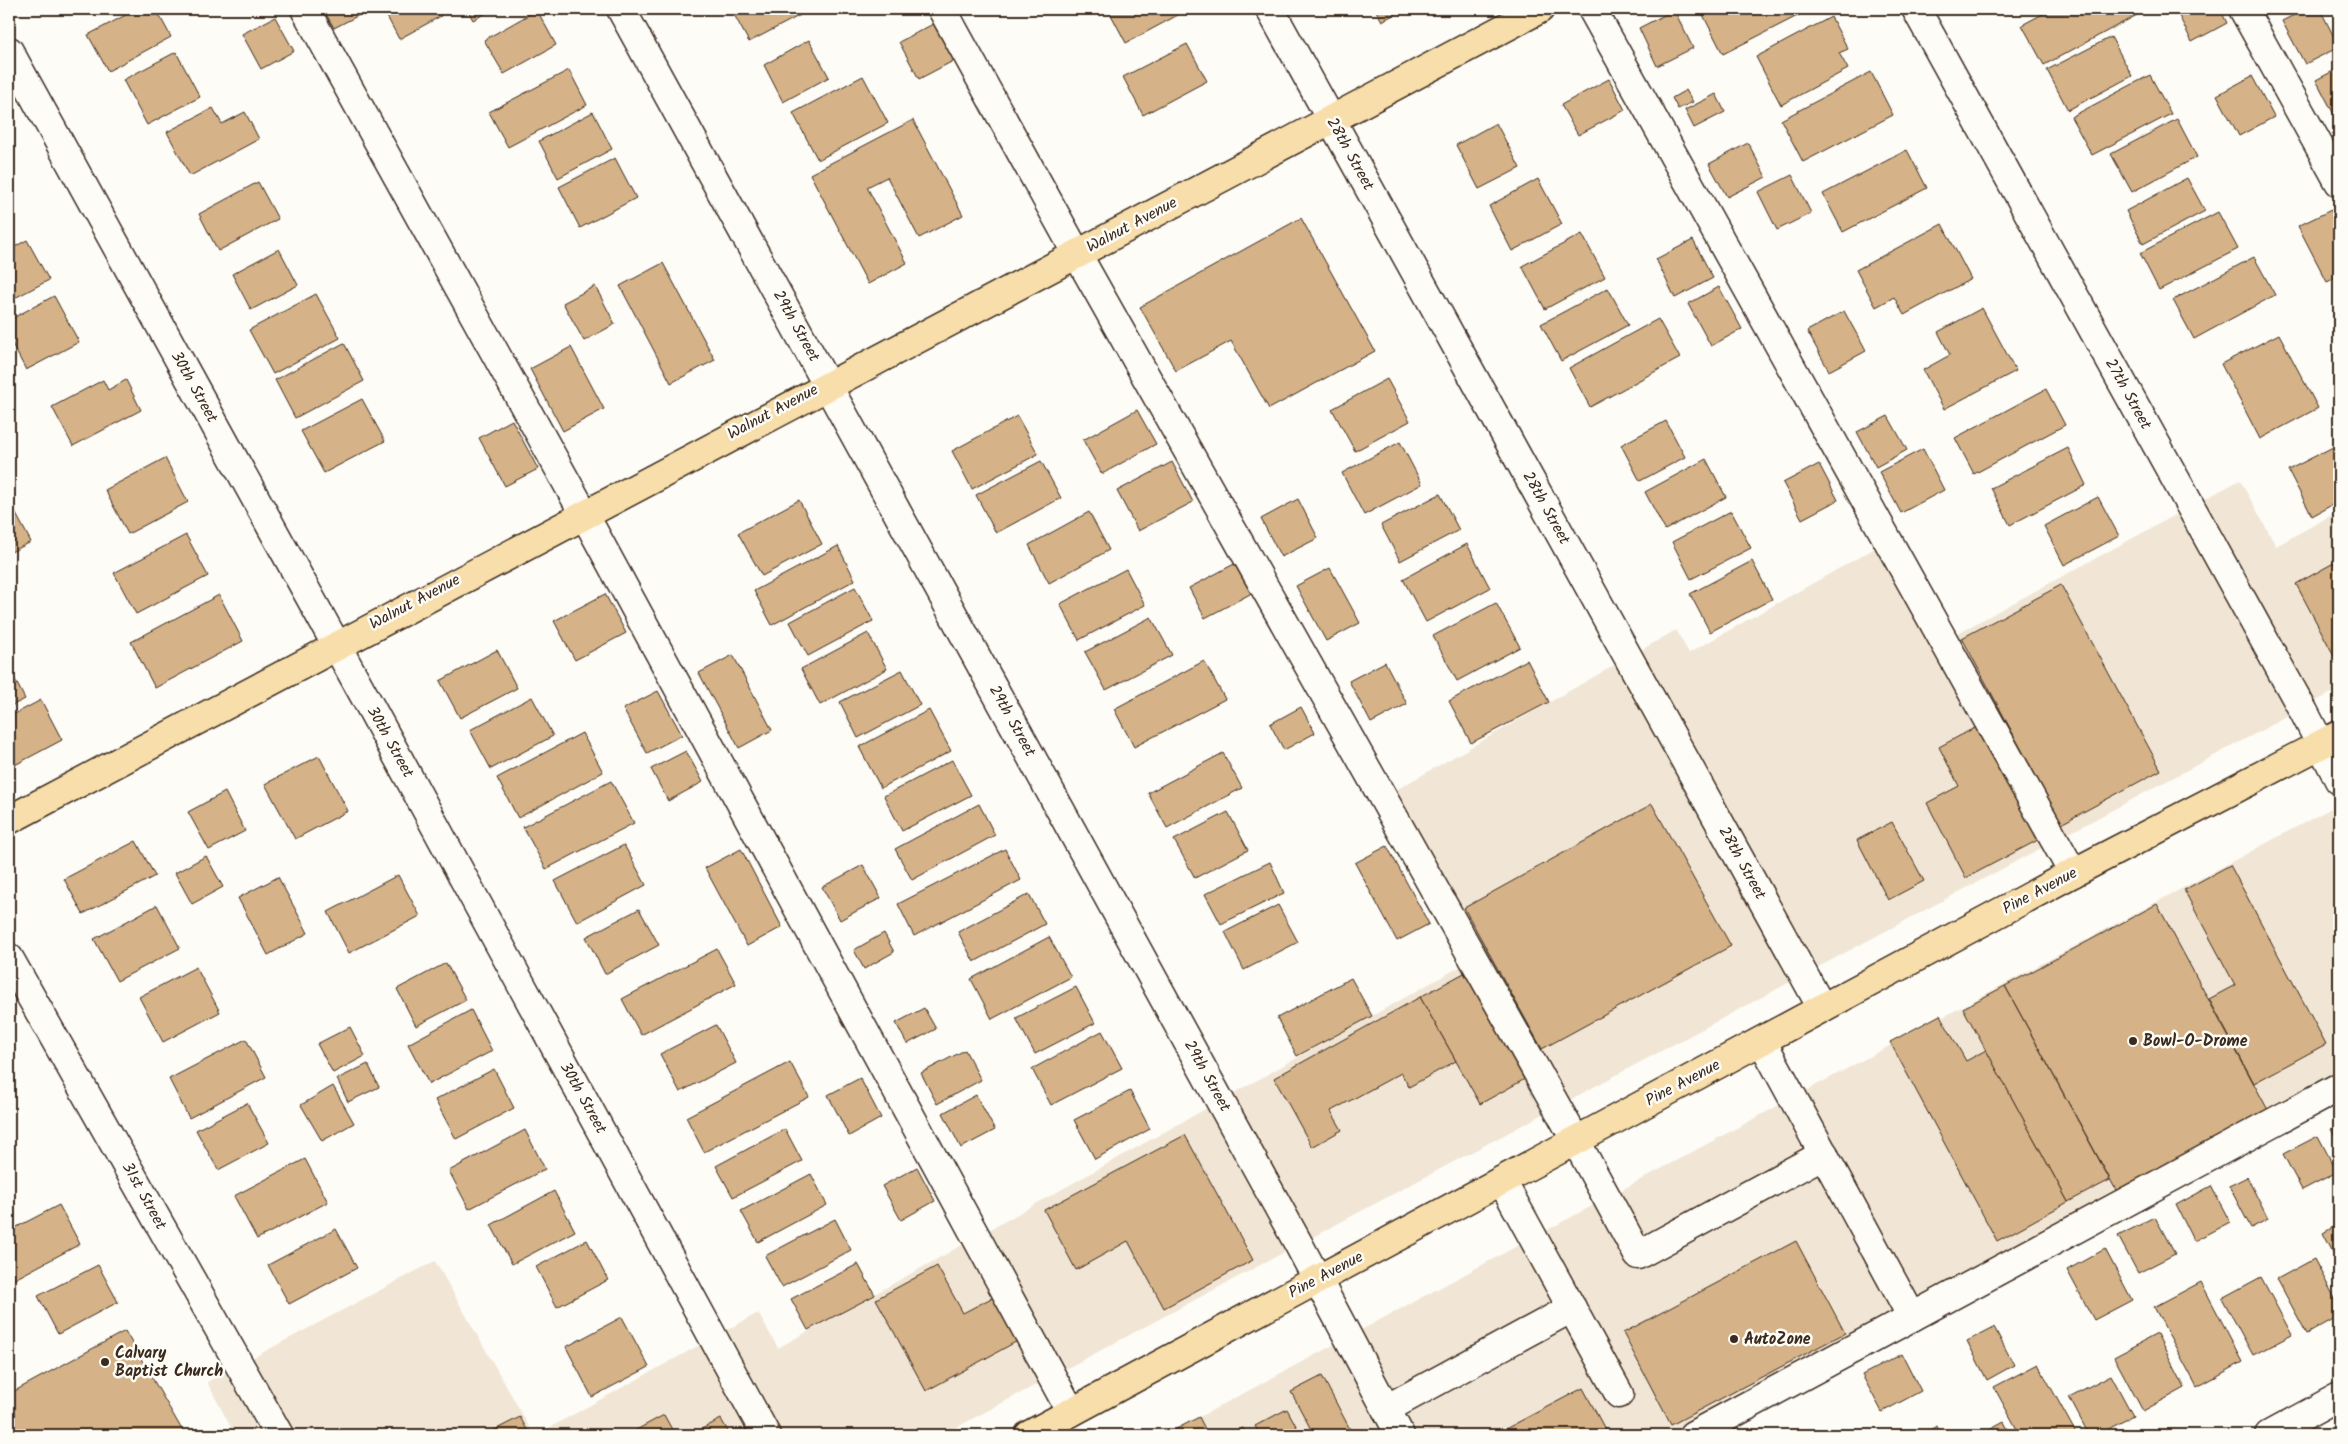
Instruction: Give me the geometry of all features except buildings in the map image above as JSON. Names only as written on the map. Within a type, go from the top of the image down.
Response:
[{"type":"main road","name":"Walnut Avenue","points":[[9,820],[827,383],[1540,9]]},
{"type":"main road","name":"Pine Avenue","points":[[1029,1435],[2073,874],[2331,740]]},
{"type":"street","points":[[305,9],[584,512],[1071,1412]]},
{"type":"street","name":"29th Street","points":[[621,9],[1318,1280],[1400,1435]]},
{"type":"street","points":[[942,9],[1076,254],[1576,1141],[1638,1255],[1824,1154]]},
{"type":"street","name":"28th Street","points":[[1270,9],[1822,1008]]},
{"type":"street","points":[[1592,9],[2073,874]]},
{"type":"street","name":"27th Street","points":[[1916,9],[2331,740],[2339,780]]},
{"type":"street","points":[[2243,9],[2339,182]]},
{"type":"street","name":"30th Street","points":[[9,52],[336,644],[766,1435]]},
{"type":"street","name":"31st Street","points":[[9,958],[279,1435]]},
{"type":"street","points":[[1762,1041],[1912,1317]]},
{"type":"street","points":[[1693,1435],[2339,1086]]},
{"type":"street","points":[[1502,1181],[1619,1394]]},
{"type":"street","points":[[1386,1409],[1572,1308]]},
{"type":"street","points":[[2269,1435],[2339,1398]]},
{"type":"shaded area","points":[[2240,480],[2276,546],[2339,511],[2339,689],[942,1435],[536,1435],[758,1313],[778,1348],[1463,965],[1373,803],[1676,630],[1689,653],[1902,533],[1956,634]]},
{"type":"shaded area","points":[[2339,804],[2339,1104],[1721,1435],[1166,1435]]},
{"type":"shaded area","points":[[435,1261],[534,1435],[235,1435],[207,1382]]},
{"type":"place","name":"Bowl-O-Drome","points":[[2133,1041]]},
{"type":"place","name":"AutoZone","points":[[1734,1339]]},
{"type":"place","name":"Calvary Baptist Church","points":[[105,1362]]}]
